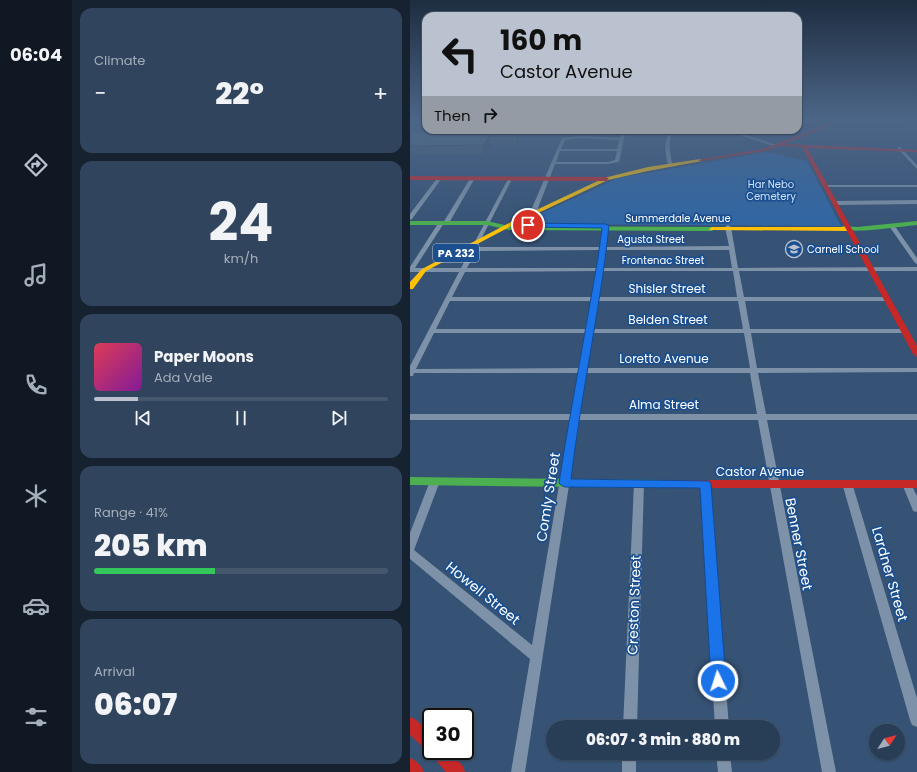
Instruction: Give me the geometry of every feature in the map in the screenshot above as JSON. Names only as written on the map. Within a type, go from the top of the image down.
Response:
[{"type":"main road","name":"PA 232","points":[[410,287],[424,270],[476,245],[506,226],[606,180],[631,172],[735,156]]},
{"type":"main road","points":[[810,156],[917,354]]},
{"type":"main road","points":[[410,178],[592,178],[631,172]]},
{"type":"main road","points":[[592,178],[606,180]]},
{"type":"main road","name":"Summerdale Avenue","points":[[410,223],[487,223],[506,226],[509,228],[605,227],[850,229],[917,223]]},
{"type":"main road","name":"Castor Avenue","points":[[410,481],[774,485],[912,484]]},
{"type":"main road","points":[[410,724],[422,736]]},
{"type":"main road","points":[[446,760],[457,772]]},
{"type":"main road","points":[[410,766],[416,772]]},
{"type":"street","points":[[536,212],[535,208],[556,156]]},
{"type":"street","points":[[553,163],[608,163],[617,161],[618,156]]},
{"type":"street","points":[[669,156],[671,166]]},
{"type":"street","points":[[907,156],[916,166]]},
{"type":"street","points":[[410,218],[440,178]]},
{"type":"street","points":[[410,270],[474,178]]},
{"type":"street","points":[[411,373],[431,331],[510,179]]},
{"type":"street","points":[[826,186],[917,186]]},
{"type":"street","points":[[835,203],[917,202]]},
{"type":"street","points":[[892,226],[917,262]]},
{"type":"street","name":"Comly Street","points":[[518,772],[565,483],[574,418],[590,331],[605,227]]},
{"type":"street","name":"Benner Street","points":[[728,228],[774,485],[829,772]]},
{"type":"street","name":"Agusta Street","points":[[476,245],[603,249],[732,248]]},
{"type":"street","name":"Frontenac Street","points":[[410,270],[917,269]]},
{"type":"street","name":"Shisler Street","points":[[448,299],[887,299]]},
{"type":"street","name":"Belden Street","points":[[431,331],[904,330]]},
{"type":"street","name":"Loretto Avenue","points":[[411,373],[582,370],[917,370]]},
{"type":"street","name":"Alma Street","points":[[410,417],[917,417]]},
{"type":"street","points":[[410,548],[435,481]]},
{"type":"street","name":"Creston Street","points":[[630,720],[639,483]]},
{"type":"street","points":[[705,484],[722,720]]},
{"type":"street","name":"Lardner Street","points":[[847,484],[917,720]]},
{"type":"street","points":[[912,484],[917,508]]},
{"type":"street","name":"Howell Street","points":[[410,552],[536,656]]},
{"type":"street","points":[[629,760],[629,772]]},
{"type":"street","points":[[724,760],[725,772]]},
{"type":"green space","name":"Har Nebo Cemetery","points":[[744,156],[785,156],[807,161],[841,226],[518,224],[618,178]]},
{"type":"traffic: fast","points":[[410,223],[487,223],[509,228],[712,229]]},
{"type":"traffic: fast","points":[[843,228],[857,229],[917,223]]},
{"type":"traffic: fast","points":[[410,481],[663,484]]},
{"type":"traffic: slow","points":[[410,287],[424,270],[515,222],[606,179],[648,169],[700,160]]},
{"type":"traffic: slow","points":[[712,229],[849,229]]},
{"type":"traffic: jam","points":[[700,160],[725,156]]},
{"type":"traffic: jam","points":[[809,156],[917,354]]},
{"type":"traffic: jam","points":[[410,178],[606,179]]},
{"type":"traffic: jam","points":[[663,484],[917,484]]},
{"type":"traffic: jam","points":[[410,724],[422,736]]},
{"type":"traffic: jam","points":[[446,760],[457,772]]},
{"type":"traffic: jam","points":[[410,766],[416,772]]},
{"type":"place","name":"Carnell School","points":[[794,249]]},
{"type":"route","points":[[528,225],[606,226],[565,483],[705,484],[718,681]]}]
